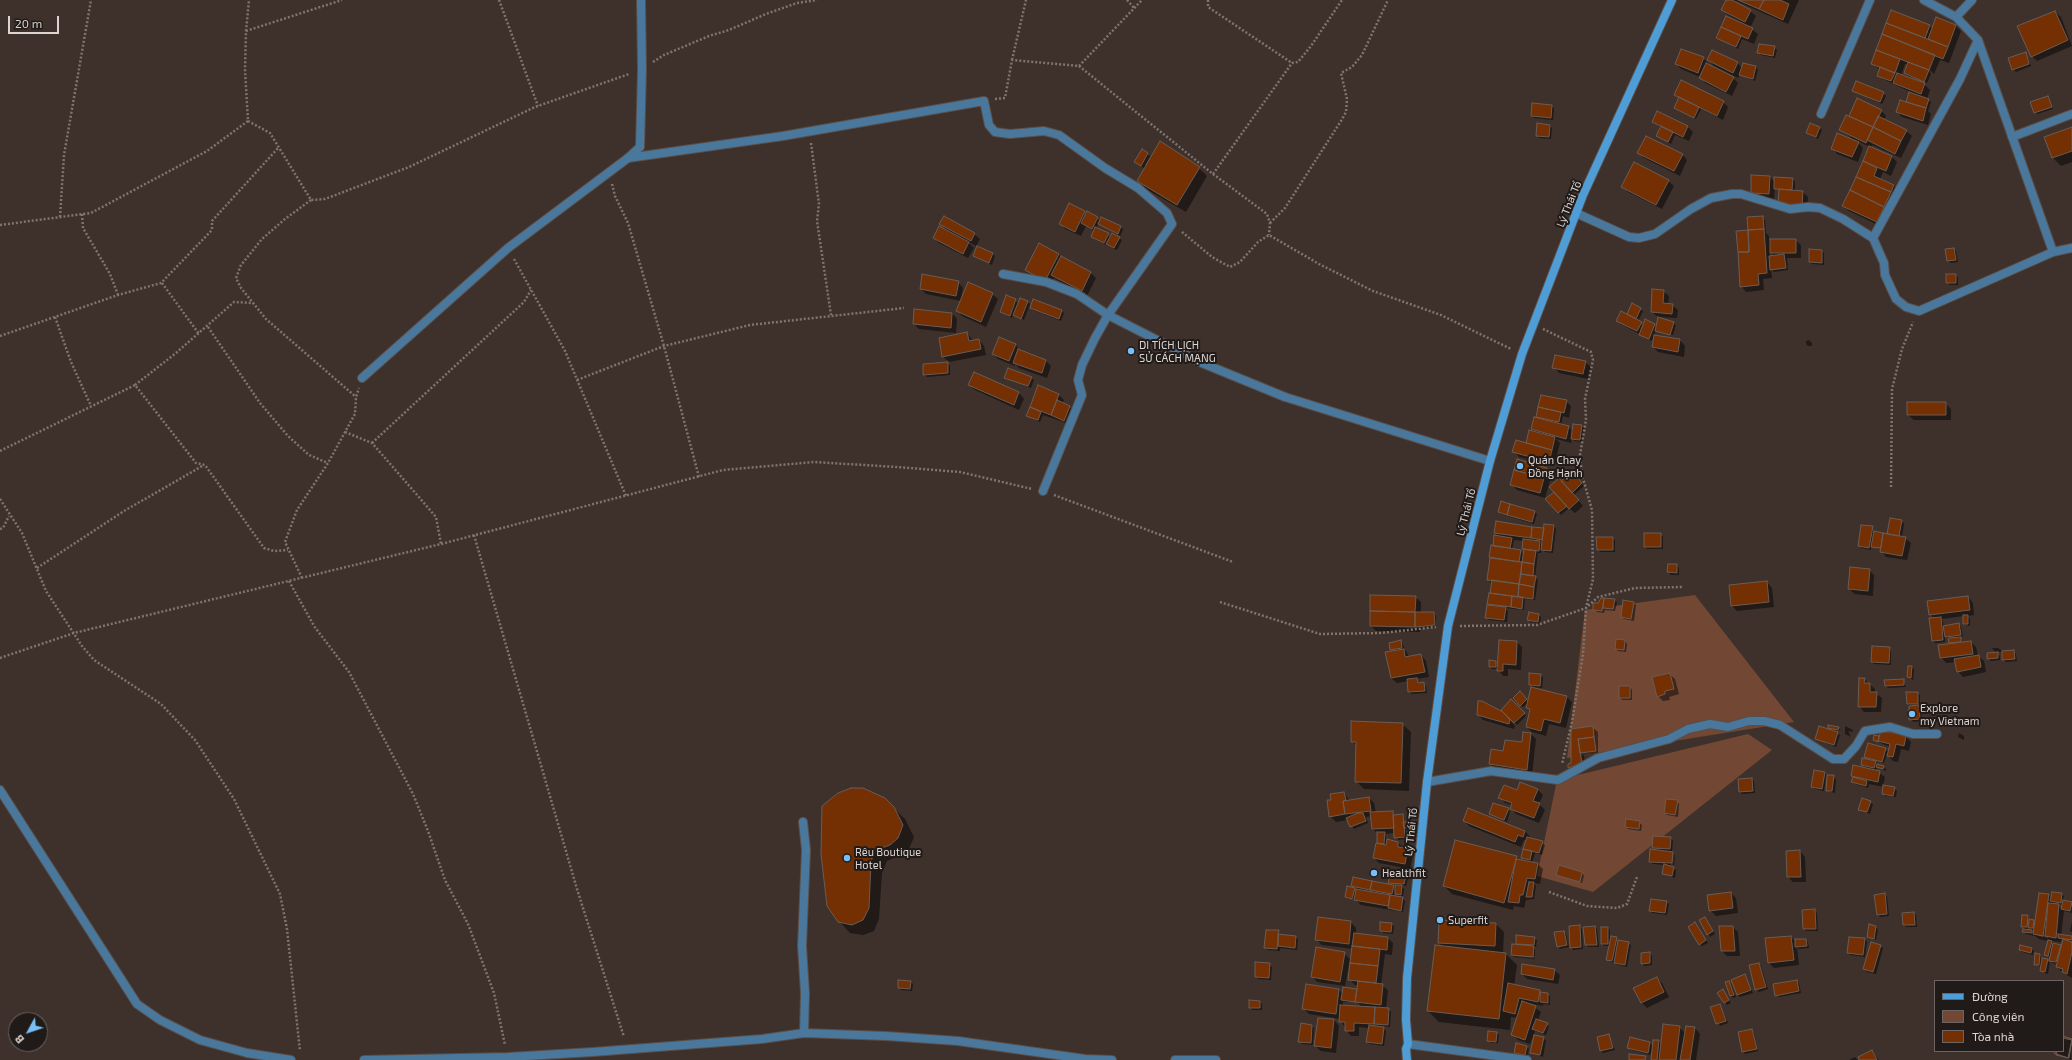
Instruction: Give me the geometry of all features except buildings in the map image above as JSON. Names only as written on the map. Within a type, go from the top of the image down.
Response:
[{"type":"street","points":[[362,378],[508,248],[628,158],[640,147],[642,69],[641,0]]},
{"type":"street","name":"Lý Thái Tổ","points":[[1407,1060],[1407,978],[1427,782],[1448,626],[1490,461],[1522,354],[1576,213],[1672,0]]},
{"type":"street","points":[[1821,114],[1870,0]]},
{"type":"street","points":[[1924,0],[1956,17],[1978,40],[2053,252]]},
{"type":"street","points":[[1956,17],[1972,0]]},
{"type":"street","points":[[1873,238],[1956,86],[1978,40]]},
{"type":"street","points":[[628,158],[704,148],[984,101],[989,125],[994,132],[1010,134],[1044,131],[1059,135],[1105,168],[1138,188],[1167,213],[1172,224],[1108,315],[1082,365],[1078,380],[1082,395],[1043,491]]},
{"type":"street","points":[[2012,137],[2072,114]]},
{"type":"street","points":[[1576,213],[1630,237],[1639,238],[1655,234],[1690,209],[1710,198],[1732,194],[1741,194],[1790,209],[1808,207],[1820,208],[1843,218],[1873,238],[1884,263],[1885,275],[1896,299],[1906,307],[1919,311],[2053,252],[2072,248]]},
{"type":"street","points":[[1003,274],[1046,282],[1077,294],[1108,315],[1202,363],[1285,397],[1490,461]]},
{"type":"street","points":[[1427,782],[1491,771],[1558,780],[1598,758],[1669,739],[1688,729],[1710,724],[1728,727],[1749,721],[1764,721],[1780,725],[1833,759],[1844,759],[1856,746],[1865,731],[1890,727],[1913,734],[1937,734]]},
{"type":"street","points":[[0,790],[137,1004],[160,1020],[200,1040],[247,1052],[291,1060]]},
{"type":"street","points":[[803,822],[806,850],[802,946],[805,993],[804,1033]]},
{"type":"street","points":[[364,1060],[508,1057],[762,1039],[804,1033],[886,1036],[958,1041],[1085,1058],[1112,1060]]},
{"type":"street","points":[[1408,1044],[1527,1060]]},
{"type":"street","points":[[1175,1060],[1216,1060]]},
{"type":"path","points":[[60,217],[64,155],[91,0]]},
{"type":"path","points":[[248,121],[245,70],[246,31],[249,0]]},
{"type":"path","points":[[246,31],[342,0]]},
{"type":"path","points":[[499,0],[538,106]]},
{"type":"path","points":[[356,397],[266,319],[241,288],[236,278],[241,265],[262,239],[285,218],[311,200],[325,199],[409,167],[538,106],[642,69],[664,55],[709,36],[797,3],[817,0]]},
{"type":"path","points":[[984,101],[1005,98],[1026,0]]},
{"type":"path","points":[[1127,0],[1135,9]]},
{"type":"path","points":[[1079,66],[1142,0]]},
{"type":"path","points":[[1208,0],[1208,7],[1292,64]]},
{"type":"path","points":[[1213,174],[1292,64],[1298,62],[1311,46],[1342,0]]},
{"type":"path","points":[[1270,223],[1285,208],[1346,112],[1347,99],[1341,73],[1352,67],[1362,55],[1388,0]]},
{"type":"path","points":[[1012,60],[1079,66],[1213,174],[1267,214],[1270,223],[1269,235]]},
{"type":"path","points":[[0,225],[91,213],[208,151],[248,121]]},
{"type":"path","points":[[248,121],[270,133],[311,200]]},
{"type":"path","points":[[810,131],[819,204],[816,221],[831,315]]},
{"type":"path","points":[[0,336],[118,295],[161,283],[212,230],[212,221],[279,147]]},
{"type":"path","points":[[609,172],[615,196],[628,223],[664,346],[699,477]]},
{"type":"path","points":[[82,214],[83,228],[110,274],[118,295]]},
{"type":"path","points":[[1172,224],[1212,257],[1230,267],[1240,262],[1258,242],[1269,235]]},
{"type":"path","points":[[1269,235],[1319,264],[1373,291],[1441,314],[1522,354]]},
{"type":"path","points":[[508,248],[565,351],[626,496]]},
{"type":"path","points":[[161,283],[200,334]]},
{"type":"path","points":[[372,443],[524,302],[531,290]]},
{"type":"path","points":[[0,451],[135,385],[200,334],[234,302],[253,303]]},
{"type":"path","points":[[577,380],[664,346],[750,325],[904,308]]},
{"type":"path","points":[[1891,487],[1892,389],[1902,349],[1919,311]]},
{"type":"path","points":[[55,317],[71,362],[92,406]]},
{"type":"path","points":[[1534,325],[1591,352],[1593,360],[1585,399],[1586,420],[1580,455],[1582,475],[1592,510],[1593,579],[1586,608],[1583,654],[1572,722],[1558,780]]},
{"type":"path","points":[[208,327],[260,403],[288,436],[310,455],[328,463]]},
{"type":"path","points":[[302,578],[285,542],[297,510],[328,463],[355,414],[356,397],[362,378]]},
{"type":"path","points":[[135,385],[196,463],[204,465],[264,548],[274,551],[288,550]]},
{"type":"path","points":[[345,432],[372,443],[436,517],[441,544]]},
{"type":"path","points":[[0,658],[74,633],[441,544],[723,470],[814,462],[960,472],[1043,491],[1233,562]]},
{"type":"path","points":[[37,568],[124,511],[204,465]]},
{"type":"path","points":[[0,499],[22,533],[46,591],[94,660],[161,704],[195,740],[234,799],[280,894],[288,929],[300,1052]]},
{"type":"path","points":[[0,529],[3,528],[9,515]]},
{"type":"path","points":[[474,535],[577,889],[628,1049]]},
{"type":"path","points":[[289,580],[314,626],[349,672],[413,794],[445,880],[468,924],[494,993],[508,1057]]},
{"type":"path","points":[[1220,602],[1320,634],[1381,633],[1448,626],[1537,624],[1586,608],[1598,597],[1635,588],[1682,587]]},
{"type":"path","points":[[1549,892],[1587,906],[1618,908],[1628,904],[1637,877]]},
{"type":"green space","points":[[1695,595],[1794,722],[1567,758],[1585,610]]},
{"type":"green space","points":[[1748,734],[1772,750],[1593,892],[1537,876],[1557,780]]},
{"type":"place","name":"DI TÍCH LỊCH SỬ CÁCH MẠNG","points":[[1131,351]]},
{"type":"place","name":"Quán Chay Đồng Hạnh","points":[[1520,466]]},
{"type":"place","name":"Explore my Vietnam","points":[[1912,714]]},
{"type":"place","name":"Rêu Boutique Hotel","points":[[847,858]]},
{"type":"place","name":"Healthfit","points":[[1374,873]]},
{"type":"place","name":"Superfit","points":[[1440,920]]}]
